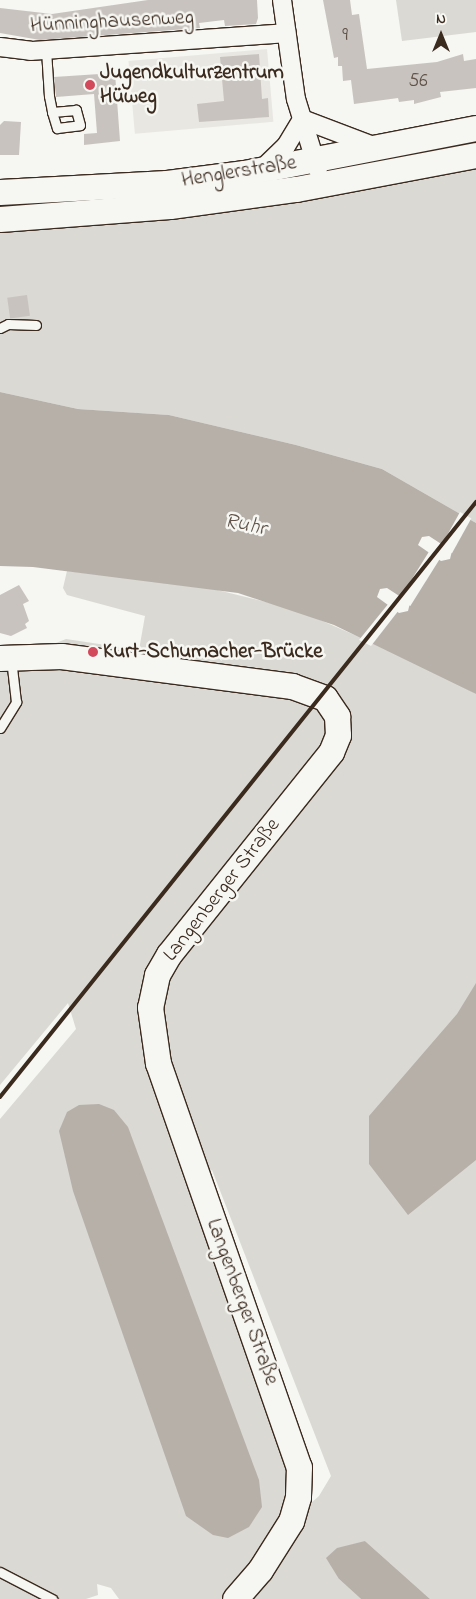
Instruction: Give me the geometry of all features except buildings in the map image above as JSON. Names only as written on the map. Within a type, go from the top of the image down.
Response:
[{"type":"main road","name":"Henglerstraße","points":[[0,192],[167,184],[261,170],[383,148],[476,128]]},
{"type":"main road","name":"Henglerstraße","points":[[0,219],[170,206],[322,185],[476,154]]},
{"type":"main road","name":"Langenberger Straße","points":[[5,657],[92,659],[292,686],[325,698],[338,720],[338,735],[331,752],[169,954],[157,975],[150,1007],[158,1064],[298,1467],[298,1497],[291,1521],[264,1564],[236,1599]]},
{"type":"street","points":[[282,0],[286,33],[302,119],[316,160],[322,185]]},
{"type":"street","name":"Hünninghausenweg","points":[[0,47],[46,50],[286,33]]},
{"type":"street","points":[[302,119],[336,135],[383,148]]},
{"type":"street","points":[[261,170],[286,146],[302,119]]},
{"type":"lane","points":[[46,50],[52,112]]},
{"type":"lane","points":[[0,328],[8,324],[36,325]]},
{"type":"lane","points":[[0,728],[16,702],[5,657]]},
{"type":"lane","points":[[0,1572],[52,1599]]},
{"type":"shaded area","points":[[396,0],[476,0],[476,32],[402,41]]},
{"type":"shaded area","points":[[267,49],[273,122],[135,134],[129,61]]},
{"type":"shaded area","points":[[476,157],[476,523],[382,469],[296,445],[169,415],[78,409],[0,392],[0,218]]},
{"type":"shaded area","points":[[67,571],[205,587],[295,609],[421,664],[476,694],[476,1599],[430,1599],[365,1541],[339,1579],[361,1599],[241,1599],[301,1512],[319,1496],[331,1476],[212,1170],[189,1181],[289,1443],[292,1496],[244,1582],[221,1599],[119,1599],[111,1588],[97,1584],[98,1595],[86,1599],[0,1599],[0,1119],[76,1029],[68,1003],[0,1085],[0,665],[66,639],[139,650],[145,616],[67,595],[63,588]]},
{"type":"water","name":"Ruhr","points":[[0,392],[78,409],[169,415],[296,445],[382,469],[476,523],[476,694],[334,625],[238,593],[33,567],[0,566]],"holes":[[[429,536],[452,551],[450,559],[441,561],[418,545],[422,537]],[[387,588],[410,603],[408,611],[399,613],[377,597],[380,589]]]},
{"type":"water","points":[[476,983],[476,1160],[408,1215],[369,1164],[369,1116],[457,1014]]},
{"type":"water","points":[[99,1104],[114,1110],[128,1127],[259,1480],[262,1507],[249,1527],[228,1538],[213,1535],[186,1516],[73,1191],[59,1131],[67,1112],[79,1105]]},
{"type":"water","points":[[365,1541],[430,1599],[361,1599],[339,1579],[326,1558],[337,1548]]},
{"type":"pier","points":[[460,512],[471,518],[452,553],[441,547]]},
{"type":"pier","points":[[430,550],[441,557],[410,606],[399,599]]},
{"type":"pier","points":[[389,603],[399,610],[371,646],[359,640]]},
{"type":"railway","points":[[0,1097],[476,502]]},
{"type":"place","name":"Jugendkulturzentrum Hüweg","points":[[90,85]]},
{"type":"place","name":"Kurt-Schumacher-Brücke","points":[[93,652]]}]
